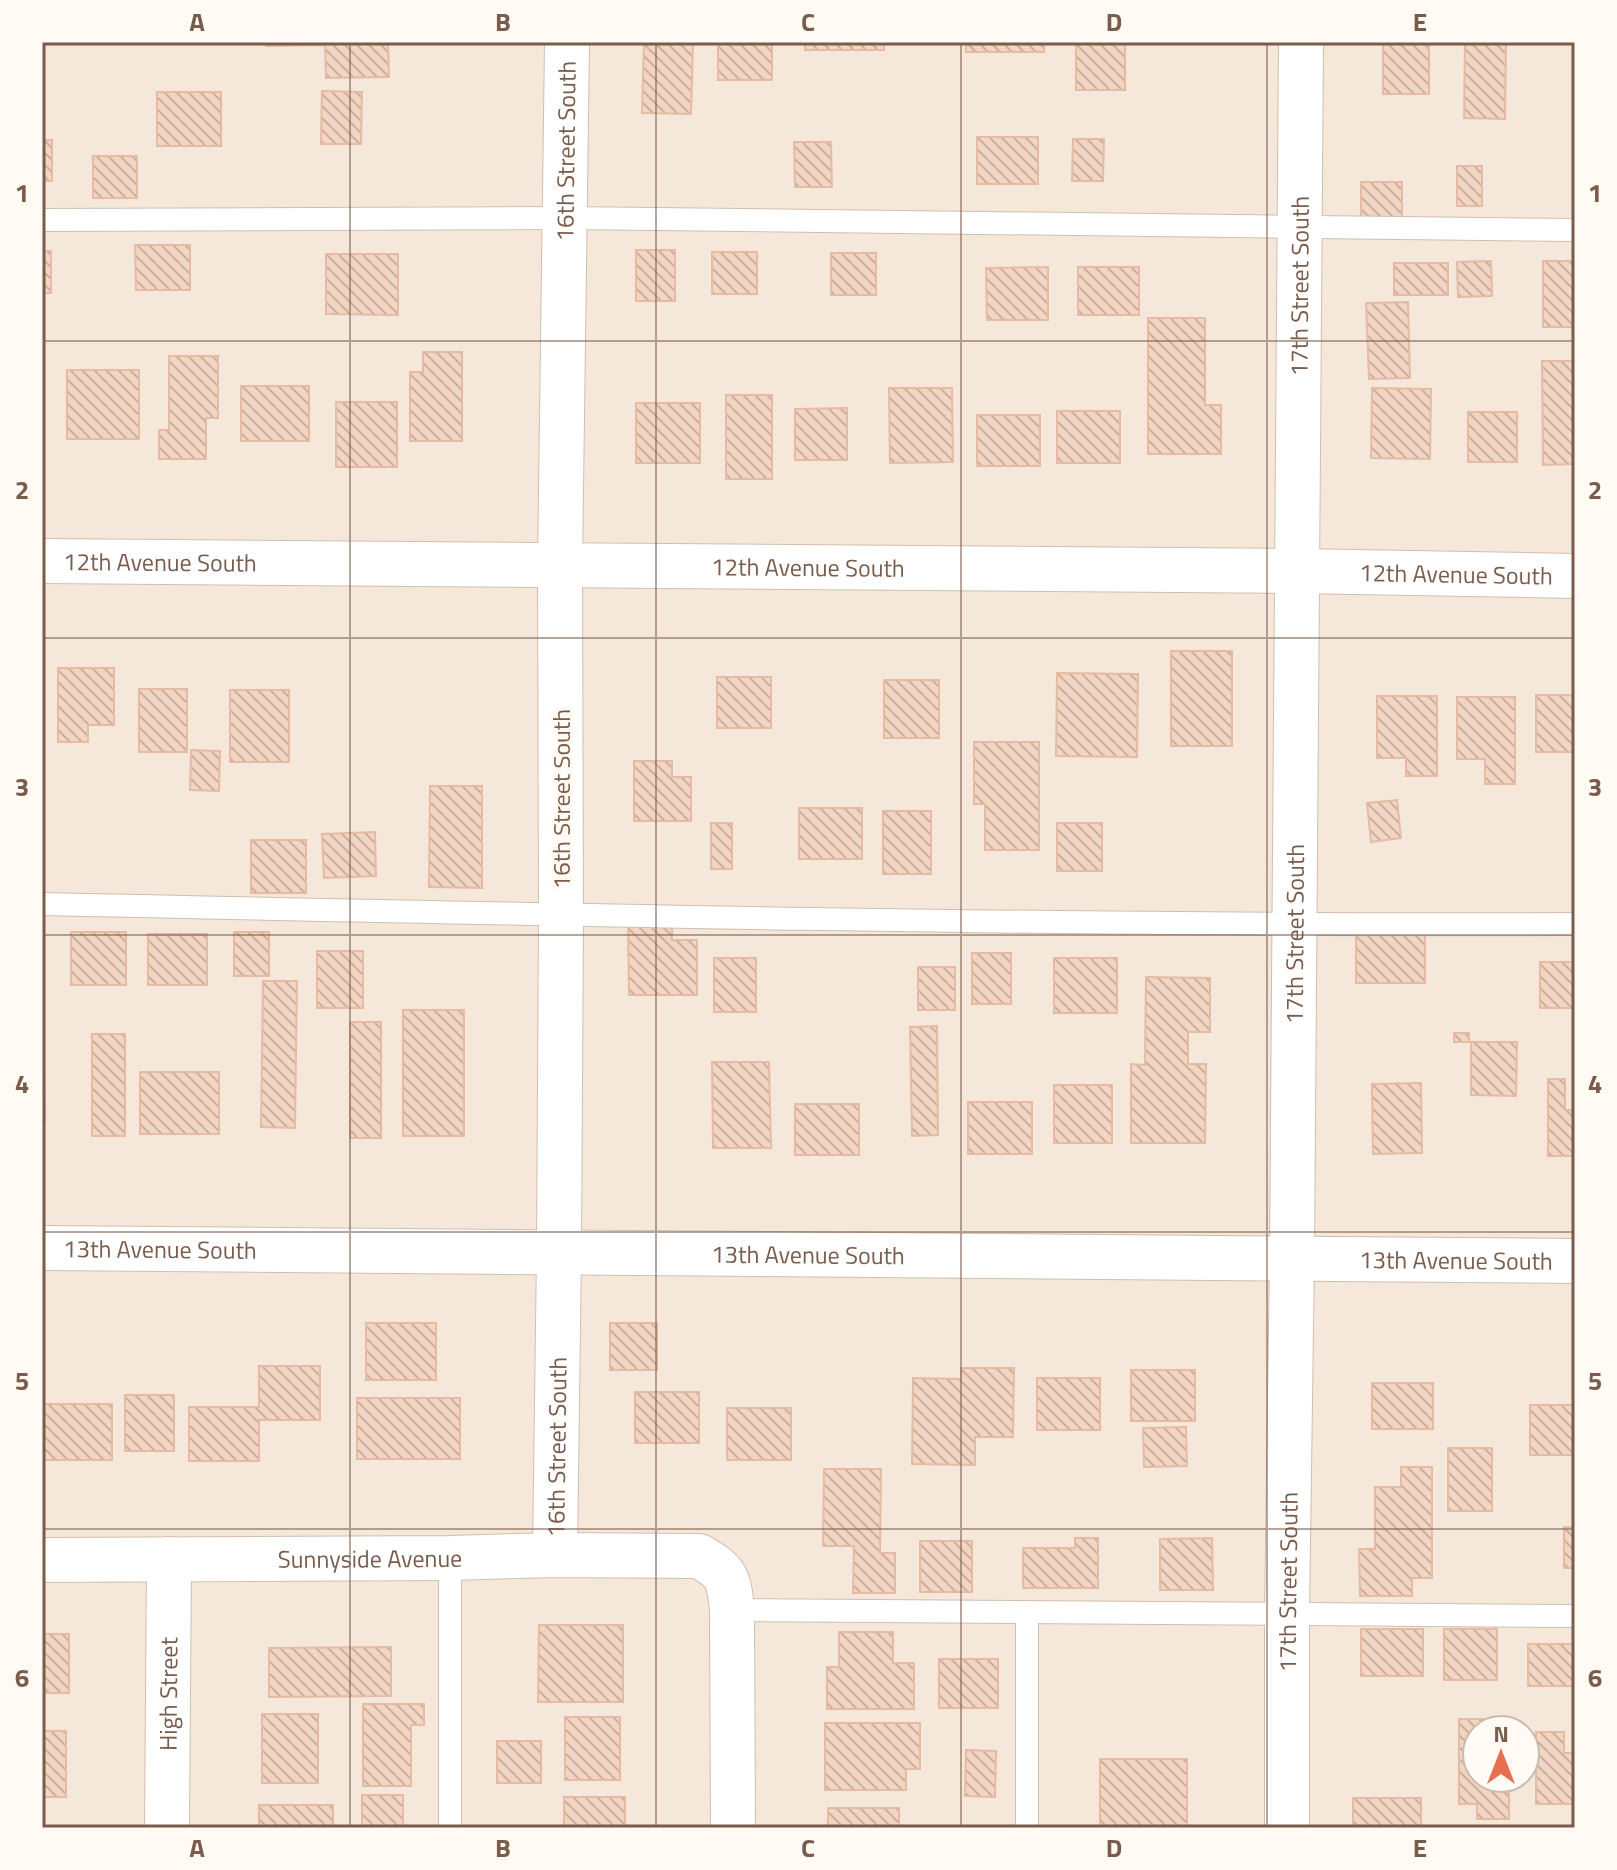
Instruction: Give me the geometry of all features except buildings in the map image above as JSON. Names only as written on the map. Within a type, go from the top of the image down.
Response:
[{"type":"street","name":"16th Street South","points":[[555,1555],[561,916],[560,566],[567,42]]},
{"type":"street","name":"17th Street South","points":[[1287,1828],[1301,42]]},
{"type":"street","name":"12th Avenue South","points":[[42,561],[1575,576]]},
{"type":"street","name":"13th Avenue South","points":[[42,1248],[1575,1261]]},
{"type":"street","name":"Sunnyside Avenue","points":[[42,1560],[699,1556],[726,1575],[732,1610]]},
{"type":"street","name":"High Street","points":[[167,1828],[169,1559]]},
{"type":"street","points":[[732,1610],[733,1828]]},
{"type":"lane","points":[[42,220],[565,218],[1575,230]]},
{"type":"lane","points":[[42,904],[561,916],[1294,925],[1575,924]]},
{"type":"lane","points":[[450,1558],[450,1828]]},
{"type":"lane","points":[[732,1610],[1575,1616]]},
{"type":"lane","points":[[1027,1612],[1027,1828]]},
{"type":"shaded area","points":[[42,42],[1575,42],[1575,1828],[42,1828]]}]
